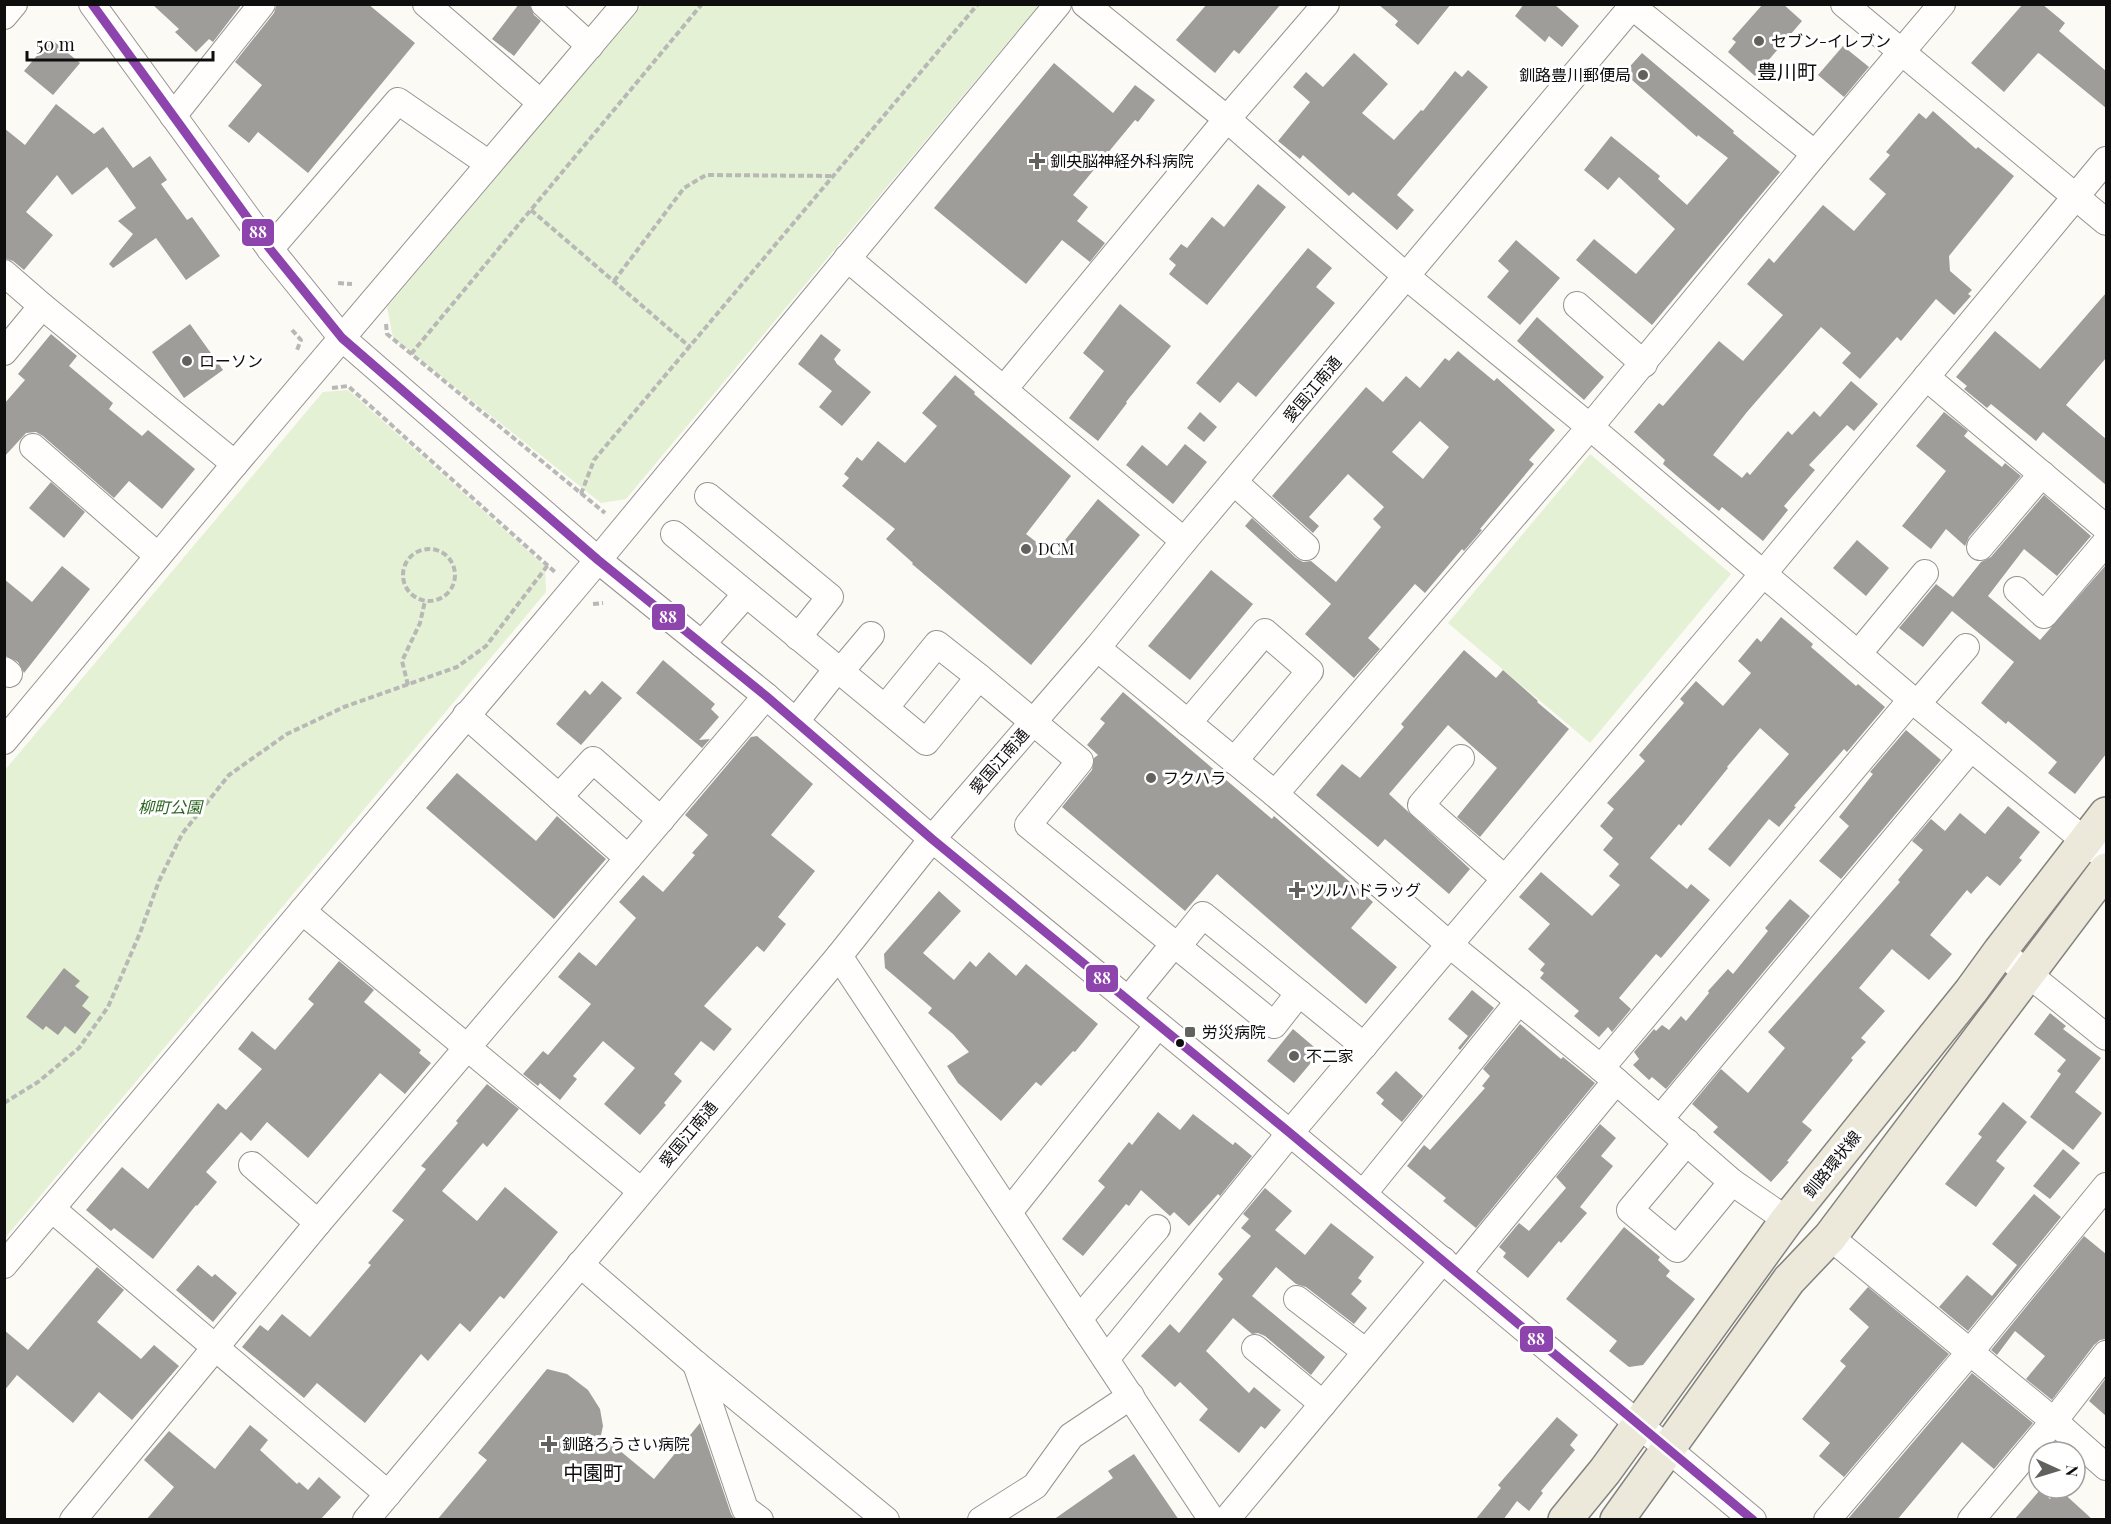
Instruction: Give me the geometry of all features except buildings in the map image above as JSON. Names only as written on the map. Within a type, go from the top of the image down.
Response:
[{"type":"main road","name":"釧路環状線","points":[[1565,1520],[1605,1471],[1638,1422],[1787,1221],[1971,991],[2000,951],[2096,849],[2106,814]]},
{"type":"main road","points":[[1617,1520],[1789,1280],[1830,1237],[2106,870]]},
{"type":"street","points":[[4,16],[14,4]]},
{"type":"street","points":[[92,4],[270,249],[342,338],[598,560],[766,696],[932,839],[1290,1133],[1753,1520]]},
{"type":"street","points":[[173,116],[262,4]]},
{"type":"street","points":[[426,4],[541,103]]},
{"type":"street","points":[[544,4],[590,46]]},
{"type":"street","points":[[4,741],[624,4]]},
{"type":"street","points":[[4,1265],[598,560],[1058,4]]},
{"type":"street","points":[[1085,4],[1227,119],[1407,277],[1914,701],[2096,849]]},
{"type":"street","points":[[1004,389],[1227,119],[1326,4]]},
{"type":"street","points":[[1844,4],[2106,222]]},
{"type":"street","points":[[1275,794],[1590,428],[1815,154],[1942,4]]},
{"type":"street","points":[[1634,6],[1815,154]]},
{"type":"street","name":"愛国江南通","points":[[366,1520],[839,956],[932,839],[1097,648],[1184,541],[1634,6]]},
{"type":"street","points":[[270,249],[398,101],[489,164]]},
{"type":"street","points":[[1106,1359],[1290,1133],[1763,574],[2106,160]]},
{"type":"street","points":[[847,258],[1184,541]]},
{"type":"street","points":[[4,273],[235,464]]},
{"type":"street","points":[[1577,305],[1644,364]]},
{"type":"street","points":[[4,352],[42,306]]},
{"type":"street","points":[[1926,377],[2106,528]]},
{"type":"street","points":[[33,447],[158,556]]},
{"type":"street","points":[[1980,547],[2042,474]]},
{"type":"street","points":[[1234,482],[1306,547]]},
{"type":"street","points":[[708,496],[830,597],[798,637]]},
{"type":"street","points":[[674,534],[926,742],[978,677]]},
{"type":"street","points":[[2017,590],[2044,615],[2106,542]]},
{"type":"street","points":[[1858,654],[1925,573]]},
{"type":"street","points":[[702,644],[746,594]]},
{"type":"street","points":[[1188,723],[1265,632],[1310,671],[1234,761]]},
{"type":"street","points":[[796,721],[871,635]]},
{"type":"street","points":[[885,708],[937,644],[1080,761],[1028,825],[1274,1025],[1299,993]]},
{"type":"street","points":[[839,956],[1131,1396],[1225,1519],[1366,1352],[1450,1266],[1914,701],[1966,647]]},
{"type":"street","points":[[1097,648],[1275,794],[1450,945],[1609,1074],[1732,1182],[1787,1221]]},
{"type":"street","points":[[73,1520],[214,1346],[766,696]]},
{"type":"street","points":[[466,715],[628,858]]},
{"type":"street","points":[[1660,1119],[1971,748]]},
{"type":"street","points":[[1461,758],[1420,805],[1505,879]]},
{"type":"street","points":[[559,797],[592,760],[661,820]]},
{"type":"street","points":[[302,911],[641,1191]]},
{"type":"street","points":[[1128,1000],[1203,915],[1364,1046]]},
{"type":"street","points":[[2000,951],[2106,1037]]},
{"type":"street","points":[[1363,1194],[1519,1001]]},
{"type":"street","points":[[1009,1212],[1158,1024]]},
{"type":"street","points":[[1687,1142],[1630,1210],[1677,1249],[1732,1182]]},
{"type":"street","points":[[252,1165],[318,1223]]},
{"type":"street","points":[[1827,1520],[1970,1352],[2106,1186]]},
{"type":"street","points":[[51,1209],[388,1494]]},
{"type":"street","points":[[1079,1319],[1157,1228]]},
{"type":"street","points":[[1830,1237],[2054,1421],[2106,1467]]},
{"type":"street","points":[[580,1264],[696,1364],[886,1520]]},
{"type":"street","points":[[1297,1299],[1366,1352]]},
{"type":"street","points":[[1255,1348],[1323,1404]]},
{"type":"street","points":[[1971,1520],[2054,1421],[2106,1354]]},
{"type":"street","points":[[696,1364],[745,1509],[760,1520]]},
{"type":"street","points":[[981,1520],[1035,1486],[1071,1436],[1131,1396]]},
{"type":"path","points":[[411,354],[702,4]]},
{"type":"path","points":[[580,494],[594,460],[978,4]]},
{"type":"path","points":[[614,281],[684,188],[706,176],[834,176]]},
{"type":"path","points":[[531,210],[690,347]]},
{"type":"path","points":[[338,283],[352,284]]},
{"type":"path","points":[[385,316],[387,334],[608,516]]},
{"type":"path","points":[[292,330],[301,340],[297,350]]},
{"type":"path","points":[[4,1103],[39,1082],[78,1048],[108,1008],[159,881],[182,834],[229,775],[287,734],[344,707],[457,667],[486,646],[548,565],[348,386],[331,388]]},
{"type":"path","points":[[426,549],[441,551],[452,561],[455,575],[451,590],[440,599],[425,601],[412,595],[404,582],[404,567],[412,555],[426,549]]},
{"type":"path","points":[[408,685],[402,661],[420,622],[425,601]]},
{"type":"green space","points":[[642,5],[1039,5],[626,499],[601,503],[393,338],[387,307]]},
{"type":"green space","name":"柳町公園","points":[[348,390],[545,566],[546,592],[5,1238],[5,770],[323,392]]},
{"type":"green space","points":[[1590,454],[1731,574],[1590,743],[1448,623]]},
{"type":"transit line","name":"88","points":[[92,4],[270,249],[342,338],[598,560],[766,696],[932,839],[1290,1133],[1753,1520]]},
{"type":"place","name":"セブン-イレブン","points":[[1759,41]]},
{"type":"place","name":"釧路豊川郵便局","points":[[1643,75]]},
{"type":"place","name":"釧央脳神経外科病院","points":[[1037,161]]},
{"type":"place","name":"ローソン","points":[[187,361]]},
{"type":"place","name":"DCM","points":[[1026,549]]},
{"type":"place","name":"フクハラ","points":[[1151,778]]},
{"type":"place","name":"ツルハドラッグ","points":[[1297,890]]},
{"type":"place","name":"労災病院","points":[[1190,1032]]},
{"type":"place","name":"不二家","points":[[1294,1056]]},
{"type":"place","name":"釧路ろうさい病院","points":[[549,1444]]},
{"type":"district","name":"豊川町","points":[[1787,72]]},
{"type":"district","name":"中園町","points":[[593,1473]]}]
